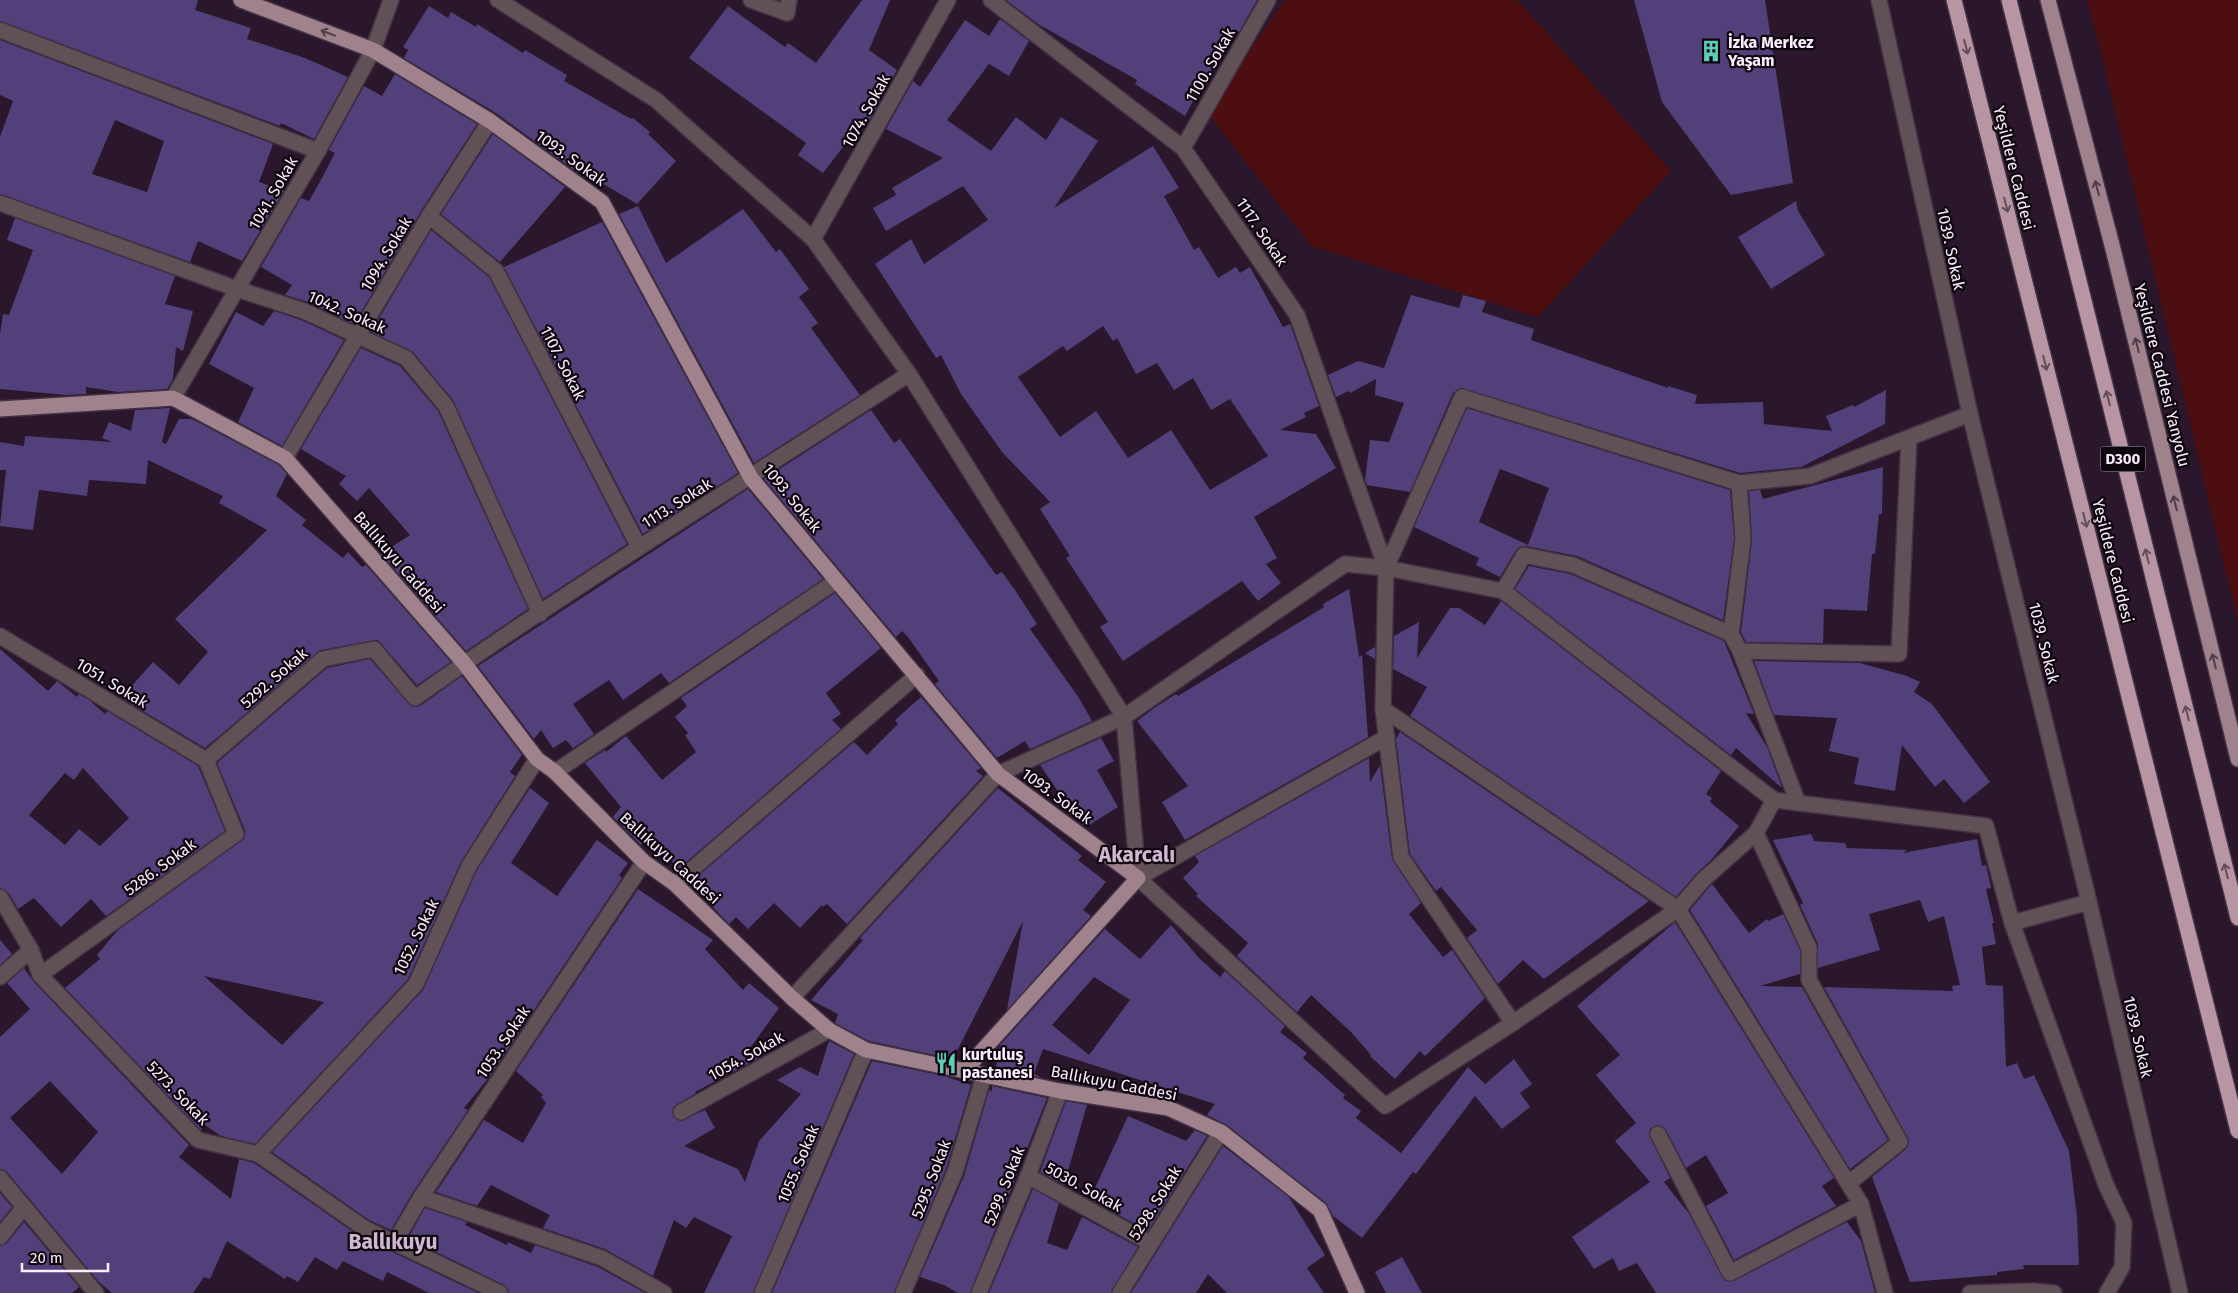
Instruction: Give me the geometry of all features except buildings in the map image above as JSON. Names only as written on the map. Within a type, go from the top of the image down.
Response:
[{"type":"highway","name":"Yeşildere Caddesi","points":[[1954,0],[2238,1131]]},
{"type":"highway","name":"D300","points":[[2009,0],[2238,918]]},
{"type":"main road","name":"1093. Sokak","points":[[241,0],[373,50],[490,121],[602,202],[751,478],[998,774],[1138,878]]},
{"type":"main road","name":"Yeşildere Caddesi Yanyolu","points":[[2048,0],[2113,249],[2238,760]]},
{"type":"main road","points":[[0,409],[173,398]]},
{"type":"main road","name":"Ballıkuyu Caddesi","points":[[173,398],[285,458],[464,663],[537,759],[555,772],[644,862],[675,884],[792,998],[829,1030],[866,1050],[1060,1091],[1168,1108],[1221,1132],[1320,1210],[1357,1293]]},
{"type":"main road","points":[[964,1071],[1138,878]]},
{"type":"street","name":"1041. Sokak","points":[[173,398],[318,151],[373,50],[391,0]]},
{"type":"street","points":[[498,0],[656,100],[813,239],[909,374],[1124,716],[1138,878],[1385,1106],[1513,1023],[1678,909],[1704,879],[1756,833],[1774,800]]},
{"type":"street","points":[[751,0],[787,13],[789,0]]},
{"type":"street","name":"1074. Sokak","points":[[813,239],[948,0]]},
{"type":"street","name":"1117. Sokak","points":[[991,0],[1183,148],[1296,315],[1386,568]]},
{"type":"street","name":"1100. Sokak","points":[[1183,148],[1268,0]]},
{"type":"street","name":"1039. Sokak","points":[[1878,0],[1970,414],[2089,902],[2180,1293]]},
{"type":"street","points":[[0,30],[318,151]]},
{"type":"street","name":"1094. Sokak","points":[[285,458],[429,216],[490,121]]},
{"type":"street","name":"1042. Sokak","points":[[0,203],[237,289],[304,311],[406,358],[446,406],[540,614]]},
{"type":"street","name":"1107. Sokak","points":[[429,216],[496,271],[639,547]]},
{"type":"street","name":"1113. Sokak","points":[[464,663],[639,547],[751,478],[909,374]]},
{"type":"street","points":[[1513,1023],[1400,857],[1383,709],[1386,568],[1462,397],[1738,483],[1810,476],[1970,414]]},
{"type":"street","points":[[1740,651],[1900,654],[1909,439]]},
{"type":"street","points":[[1738,483],[1743,539],[1731,634],[1740,651],[1798,803]]},
{"type":"street","points":[[1503,591],[1524,555],[1573,565],[1731,634]]},
{"type":"street","points":[[792,998],[998,774],[1124,716],[1345,564],[1386,568],[1503,591],[1774,800],[1986,826],[2012,923],[2106,1185],[2124,1223],[2122,1268],[2106,1293]]},
{"type":"street","points":[[555,772],[836,581]]},
{"type":"street","name":"1051. Sokak","points":[[0,636],[206,760]]},
{"type":"street","name":"5292. Sokak","points":[[206,760],[322,659],[374,649],[415,698],[464,663]]},
{"type":"street","points":[[675,884],[916,675]]},
{"type":"street","points":[[1383,709],[1678,909],[1861,1204],[1885,1293]]},
{"type":"street","points":[[1138,878],[1387,737]]},
{"type":"street","name":"1052. Sokak","points":[[258,1154],[416,984],[469,866],[537,759]]},
{"type":"street","name":"5286. Sokak","points":[[40,975],[236,834],[206,760]]},
{"type":"street","points":[[1756,833],[1809,948],[1809,980],[1900,1142],[1848,1183]]},
{"type":"street","name":"1053. Sokak","points":[[394,1243],[421,1197],[644,862]]},
{"type":"street","name":"5273. Sokak","points":[[0,897],[30,950],[40,975],[198,1140],[258,1154],[364,1228],[500,1293]]},
{"type":"street","points":[[2012,923],[2089,902]]},
{"type":"street","points":[[0,977],[30,950]]},
{"type":"street","name":"1054. Sokak","points":[[681,1112],[829,1030]]},
{"type":"street","name":"1055. Sokak","points":[[762,1293],[866,1050]]},
{"type":"street","name":"5295. Sokak","points":[[903,1293],[955,1172],[984,1075]]},
{"type":"street","name":"5299. Sokak","points":[[979,1293],[1028,1176],[1060,1091]]},
{"type":"street","name":"5298. Sokak","points":[[1120,1293],[1221,1132]]},
{"type":"street","points":[[1658,1134],[1730,1273],[1861,1204]]},
{"type":"street","name":"5030. Sokak","points":[[1028,1176],[1150,1243]]},
{"type":"street","points":[[0,1178],[96,1293]]},
{"type":"street","points":[[421,1197],[602,1258],[664,1293]]},
{"type":"street","points":[[0,1237],[24,1207]]},
{"type":"street","points":[[1970,1293],[2034,1291],[2054,1293]]},
{"type":"shaded area","points":[[1285,0],[1517,0],[1671,171],[1538,317],[1311,246],[1207,112]]},
{"type":"shaded area","points":[[2087,0],[2238,0],[2238,623],[2101,52]]},
{"type":"place","name":"İzka Merkez Yaşam","points":[[1711,51]]},
{"type":"place","name":"kurtuluş pastanesi","points":[[946,1063]]},
{"type":"district","name":"Akarcalı","points":[[1137,855]]},
{"type":"district","name":"Ballıkuyu","points":[[393,1242]]}]
